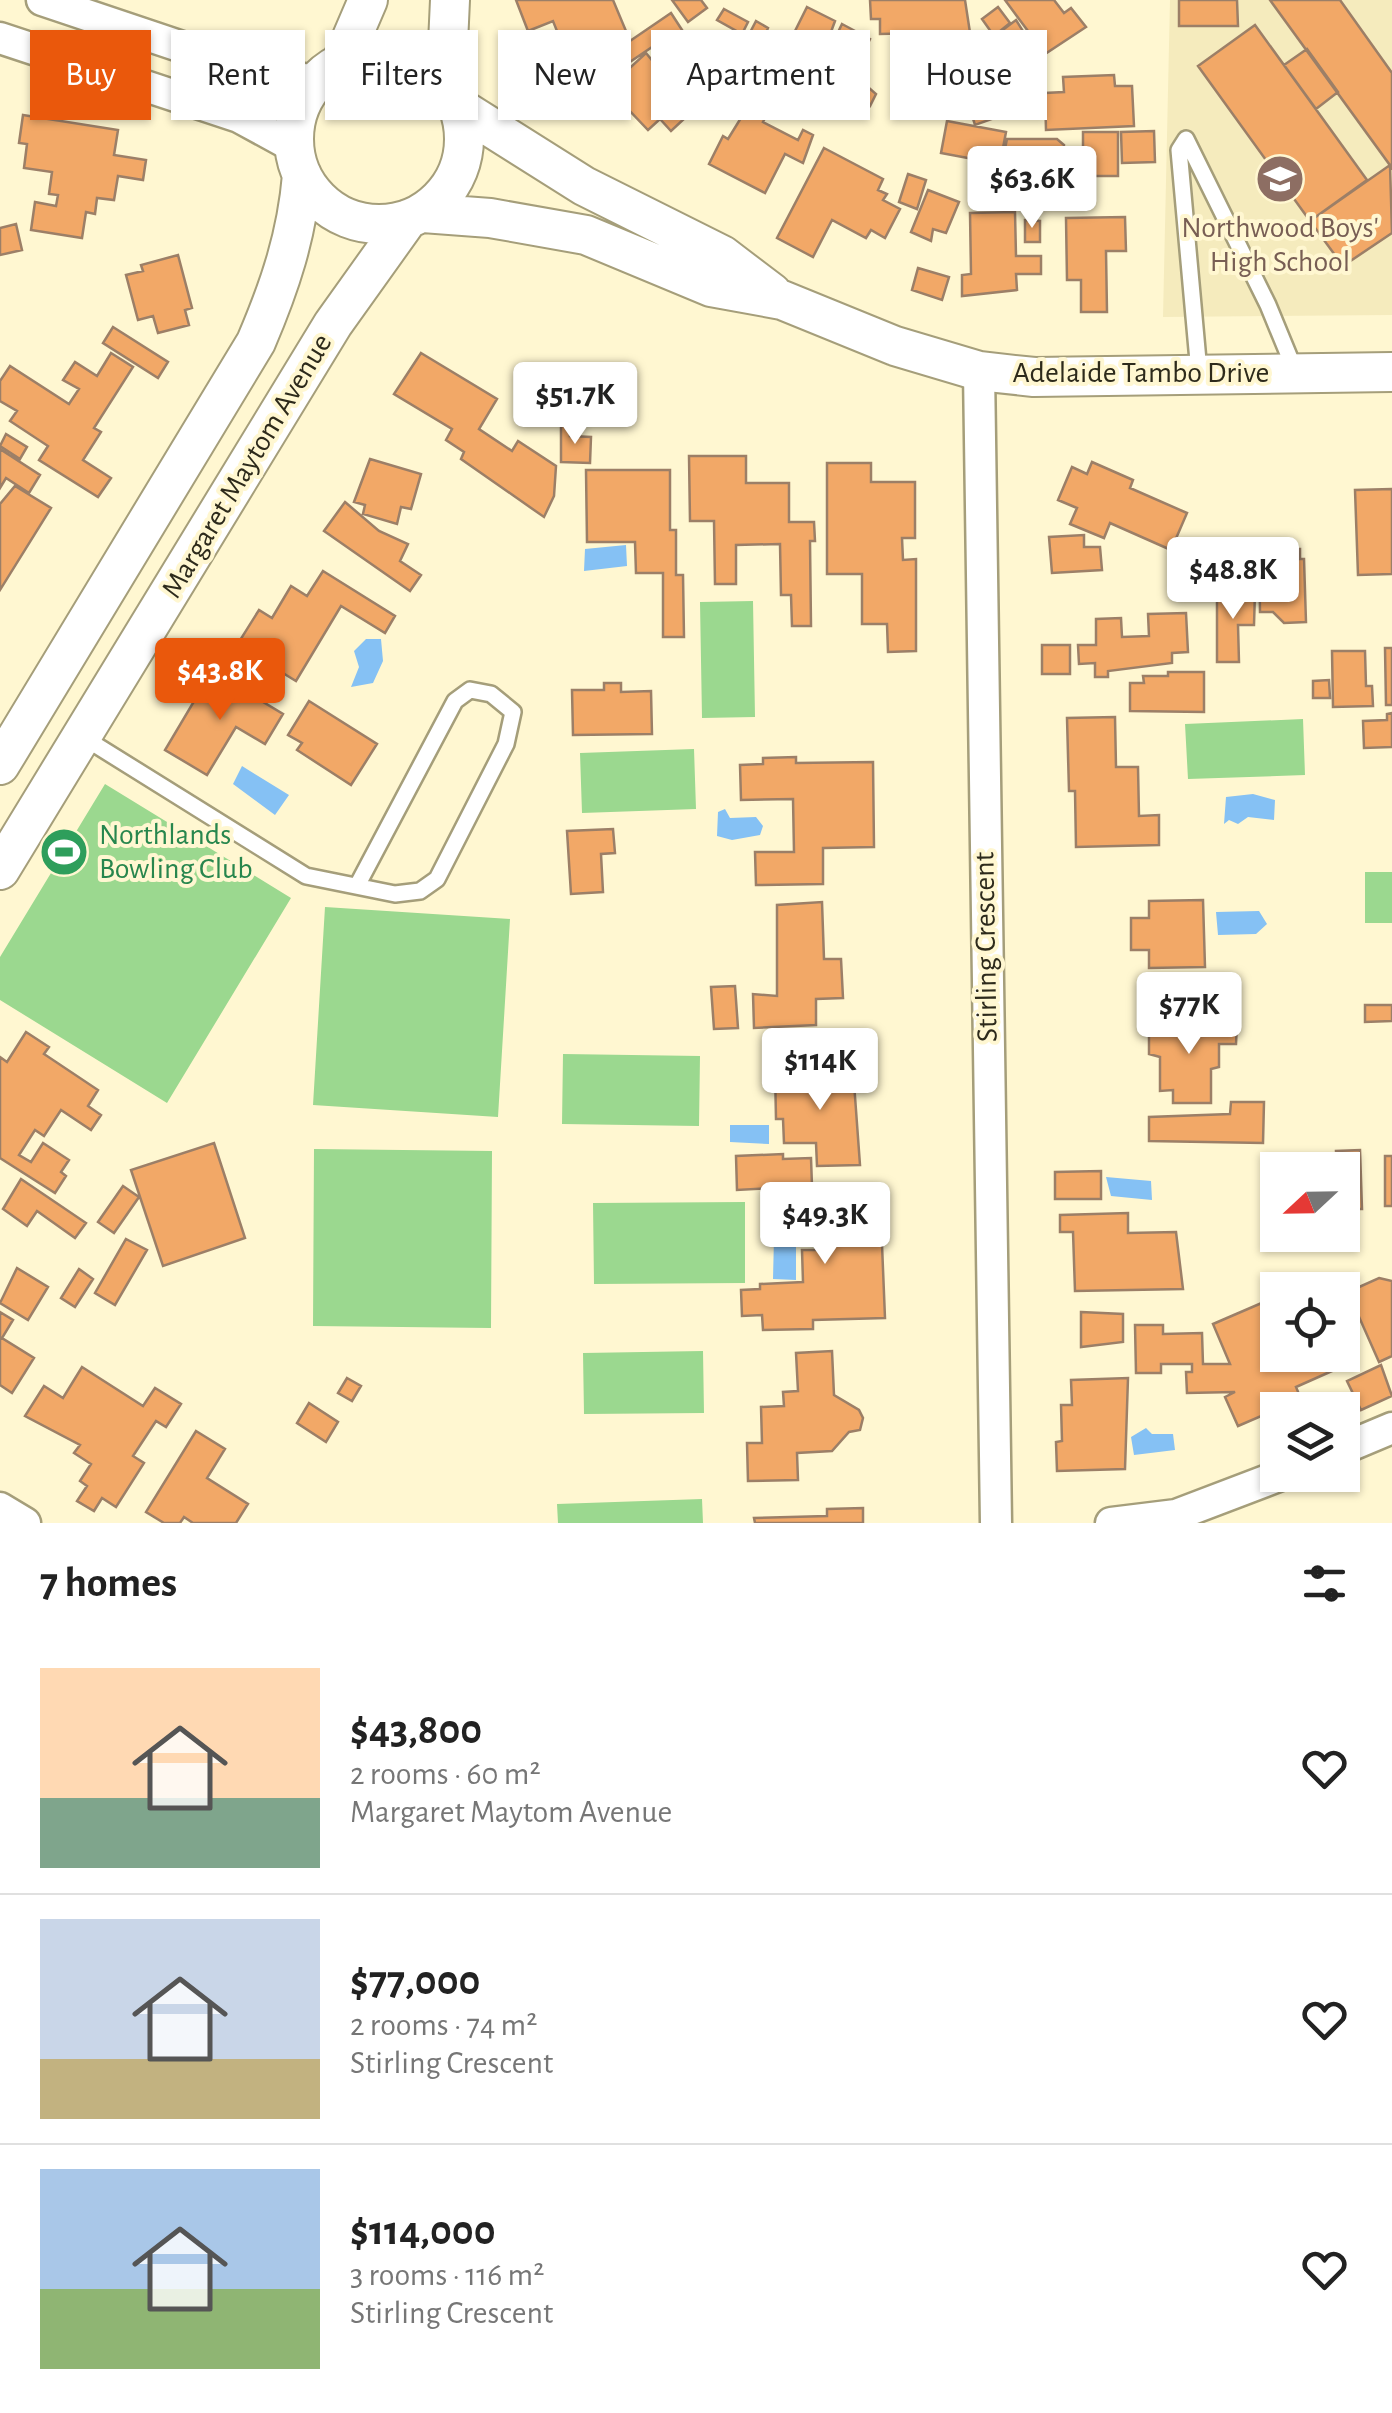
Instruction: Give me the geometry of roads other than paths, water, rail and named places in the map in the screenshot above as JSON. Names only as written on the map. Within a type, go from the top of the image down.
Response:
[{"type":"street","points":[[42,0],[230,62],[325,73]]},
{"type":"street","points":[[352,30],[368,0]]},
{"type":"street","points":[[450,0],[450,30]]},
{"type":"street","points":[[0,38],[239,117],[298,161],[323,204],[355,221],[372,224],[415,216],[448,187],[462,154],[455,120]]},
{"type":"street","points":[[298,161],[298,113],[325,77]]},
{"type":"street","name":"Adelaide Tambo Drive","points":[[478,115],[584,186],[722,256],[782,300]]},
{"type":"street","name":"Margaret Maytom Avenue","points":[[0,765],[256,342],[280,284],[298,223],[298,161]]},
{"type":"street","name":"Adelaide Tambo Drive","points":[[415,216],[490,218],[586,235],[710,286],[782,300],[896,346],[979,371],[1034,377],[1392,372]]},
{"type":"street","name":"Margaret Maytom Avenue","points":[[0,870],[333,324],[415,216]]},
{"type":"street","name":"Stirling Crescent","points":[[979,371],[995,1523]]},
{"type":"street","points":[[36,708],[83,737]]},
{"type":"street","points":[[1360,1441],[1392,1428]]},
{"type":"street","points":[[1111,1523],[1176,1515],[1260,1483]]},
{"type":"street","points":[[0,1508],[25,1523]]},
{"type":"lane","points":[[1199,375],[1179,150],[1186,139],[1268,305],[1296,373]]},
{"type":"lane","points":[[83,737],[306,876],[395,894],[420,891],[437,879],[506,744],[513,712],[491,694],[470,690],[455,701],[358,884]]},
{"type":"water","points":[[626,545],[627,566],[584,571],[585,549]]},
{"type":"water","points":[[366,639],[381,639],[383,661],[373,683],[351,687],[359,667],[354,651]]},
{"type":"water","points":[[242,766],[289,795],[275,815],[233,784]]},
{"type":"water","points":[[1253,794],[1275,800],[1274,820],[1248,817],[1238,824],[1229,820],[1224,824],[1226,797]]},
{"type":"water","points":[[725,809],[730,818],[756,817],[763,826],[760,835],[732,840],[717,836],[718,812]]},
{"type":"water","points":[[1259,911],[1267,924],[1256,934],[1218,935],[1216,912]]},
{"type":"water","points":[[730,1125],[769,1125],[769,1144],[730,1142]]},
{"type":"water","points":[[1106,1177],[1151,1181],[1152,1200],[1111,1196]]},
{"type":"water","points":[[796,1236],[796,1280],[773,1279],[774,1238]]},
{"type":"water","points":[[1146,1428],[1152,1434],[1173,1434],[1175,1450],[1134,1455],[1131,1437]]},
{"type":"place","name":"Northwood Boys' High School","points":[[1280,179]]},
{"type":"place","name":"Northlands Bowling Club","points":[[64,852]]}]
